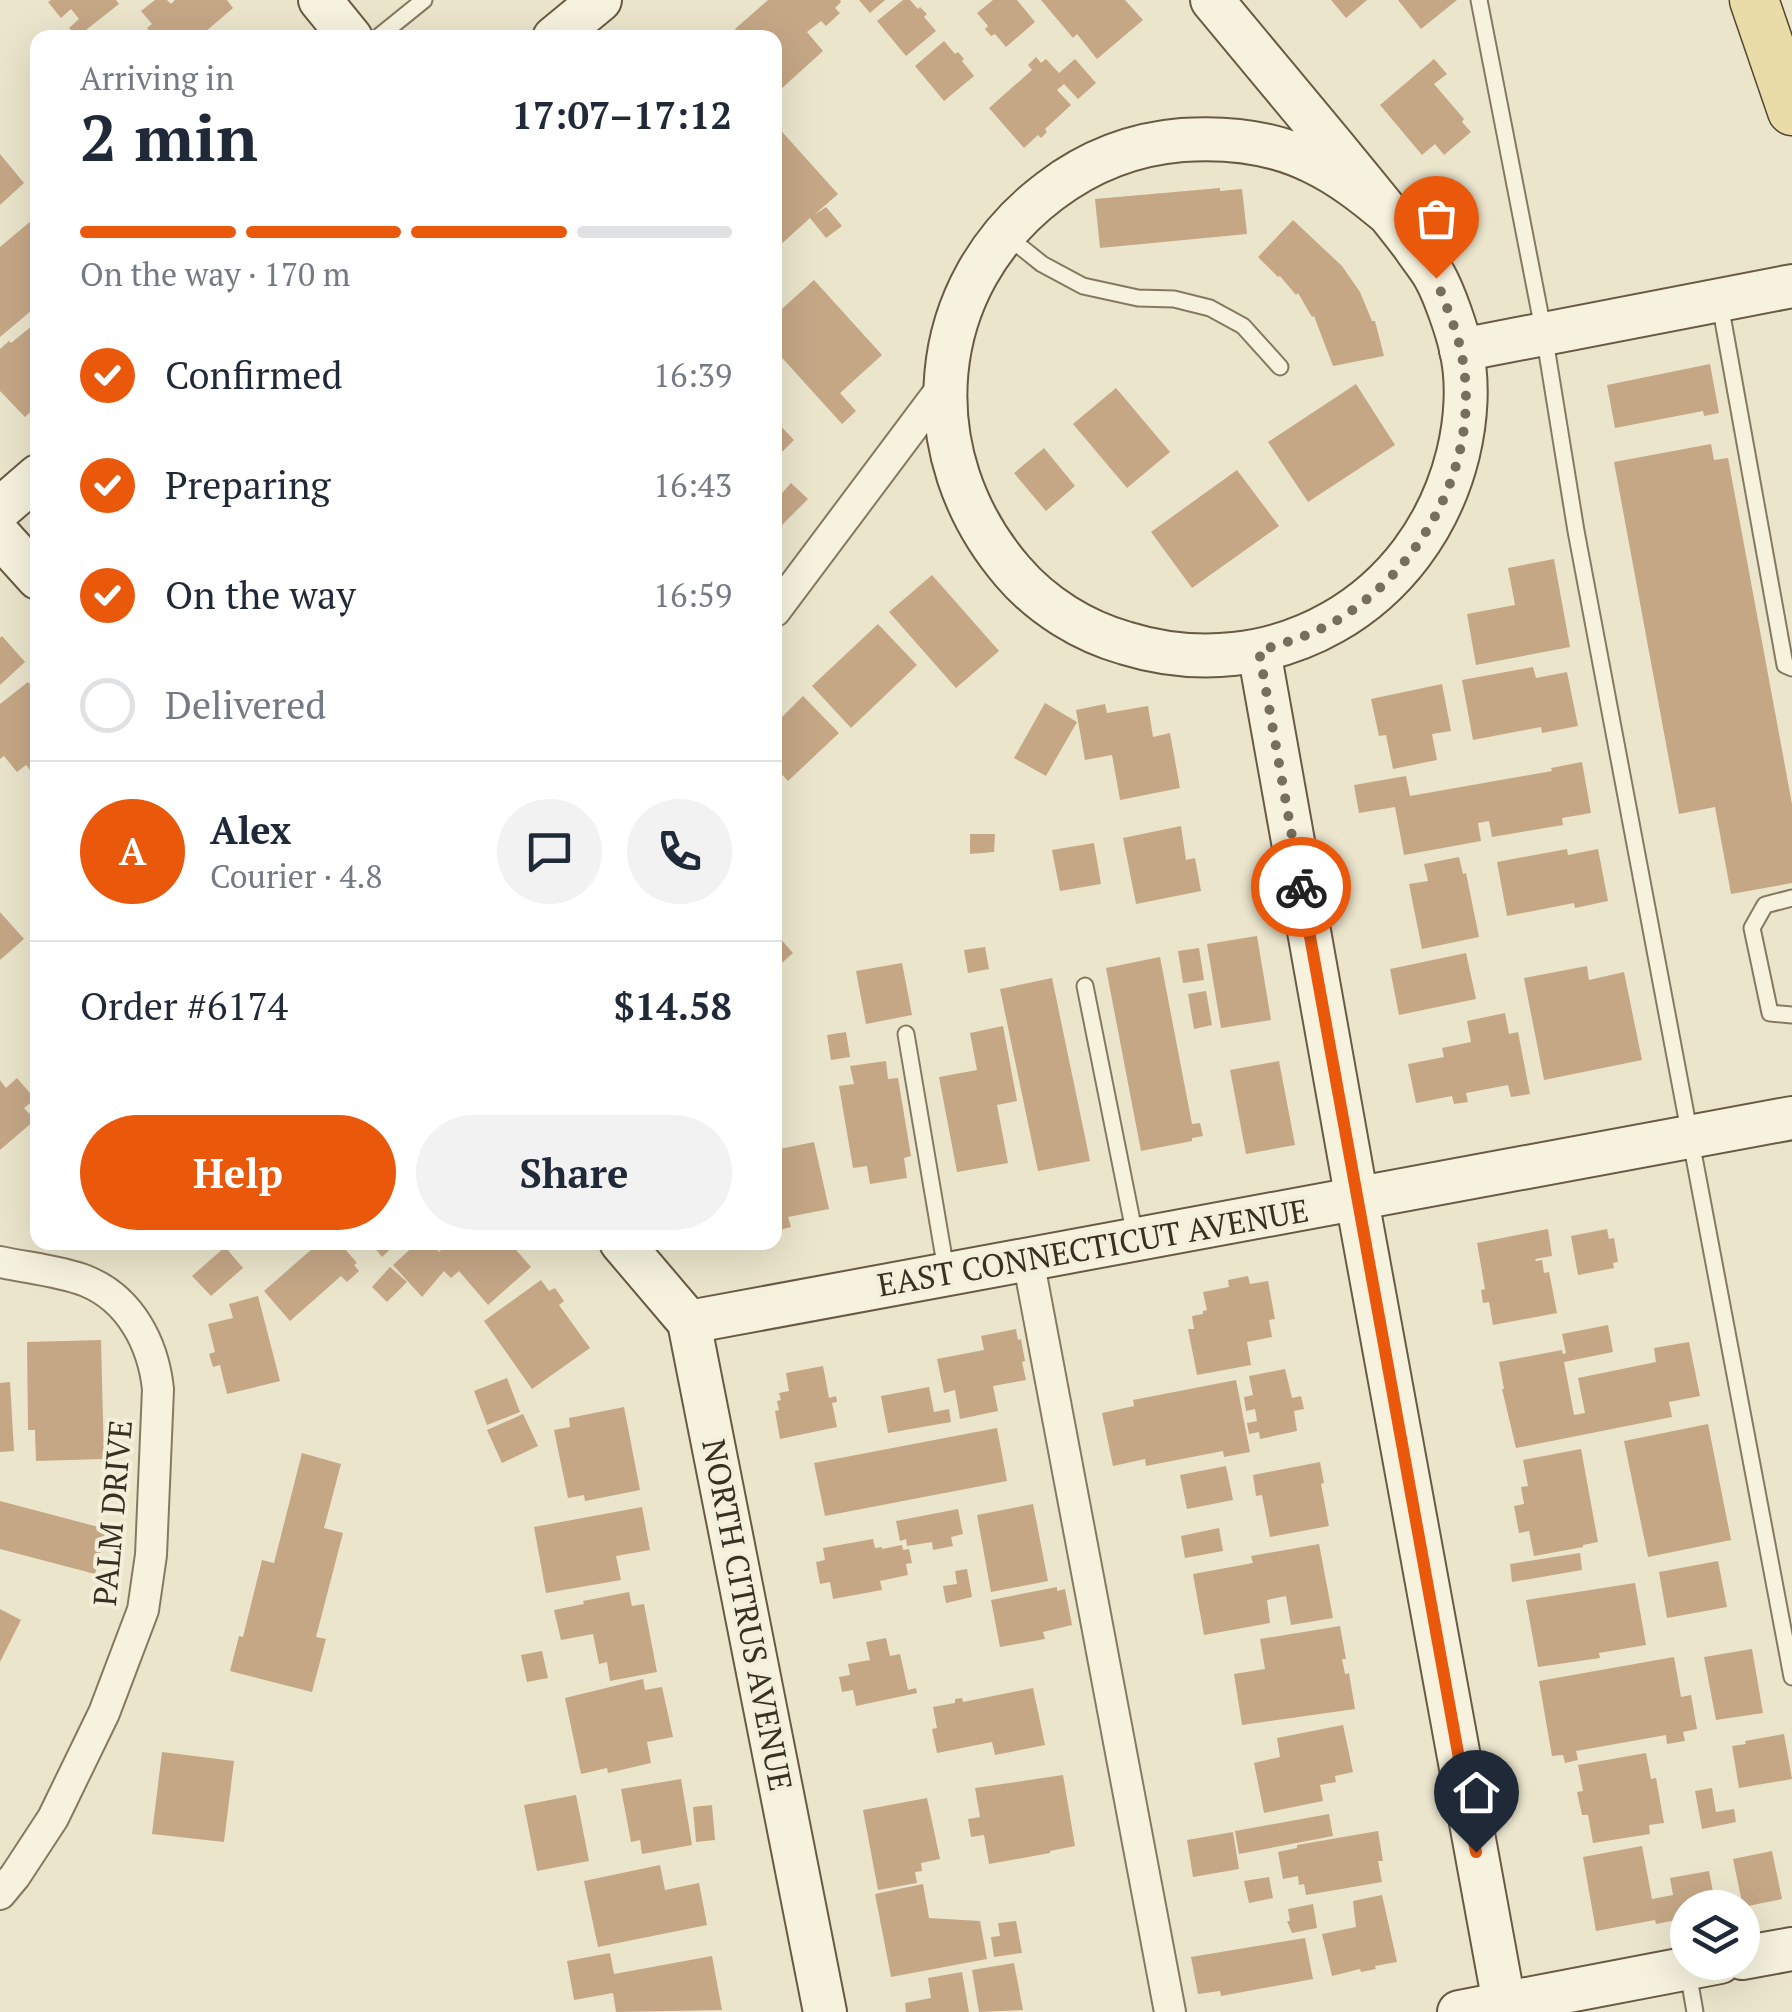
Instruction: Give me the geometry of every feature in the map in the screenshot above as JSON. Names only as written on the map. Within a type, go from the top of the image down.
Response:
[{"type":"main road","points":[[1754,0],[1792,110]]},
{"type":"street","points":[[320,0],[344,30]]},
{"type":"street","points":[[564,30],[600,0]]},
{"type":"street","points":[[1212,0],[1392,216],[1436,278],[1461,350],[1466,394],[1462,438],[1451,482],[1433,523],[1408,560],[1377,592],[1341,618],[1302,638],[1259,651],[1206,657],[1153,652],[1103,636],[1056,611],[1016,577],[984,536],[961,488],[948,437],[944,384],[952,335],[969,288],[995,245],[1028,208],[1068,177],[1113,155],[1162,142],[1212,138],[1261,144],[1309,160],[1353,184],[1392,216]]},
{"type":"street","points":[[1461,350],[1792,286]]},
{"type":"street","points":[[782,602],[944,384]]},
{"type":"street","points":[[0,509],[30,483]]},
{"type":"street","points":[[0,536],[30,569]]},
{"type":"street","points":[[1259,651],[1504,2003]]},
{"type":"street","name":"EAST CONNECTICUT AVENUE","points":[[690,1322],[1792,1118]]},
{"type":"street","points":[[627,1250],[690,1322]]},
{"type":"street","points":[[1028,1259],[1170,2012]]},
{"type":"street","name":"PALM DRIVE","points":[[0,1262],[82,1279],[113,1296],[144,1336],[156,1365],[158,1388],[151,1555],[143,1610],[104,1712],[53,1818],[0,1894]]},
{"type":"street","name":"NORTH CITRUS AVENUE","points":[[690,1322],[825,2012]]},
{"type":"street","points":[[1760,1955],[1792,1949]]},
{"type":"street","points":[[1460,2012],[1670,1972]]},
{"type":"lane","points":[[386,30],[424,0]]},
{"type":"lane","points":[[1479,0],[1792,1677]]},
{"type":"lane","points":[[1004,234],[1042,264],[1083,286],[1210,308],[1243,326],[1280,367]]},
{"type":"lane","points":[[1720,300],[1785,665],[1792,668]]},
{"type":"lane","points":[[1792,898],[1765,904],[1752,928],[1770,1012],[1792,1015]]},
{"type":"lane","points":[[1086,986],[1135,1240]]},
{"type":"lane","points":[[906,1034],[947,1274]]},
{"type":"lane","points":[[1695,2012],[1701,1980]]},
{"type":"building","points":[[116,0],[119,4],[86,30],[71,30],[79,19],[71,9],[61,18],[48,2]]},
{"type":"building","points":[[155,0],[171,4],[175,0],[227,0],[233,8],[207,30],[149,30],[152,24],[141,11]]},
{"type":"building","points":[[768,0],[841,2],[835,8],[840,13],[826,26],[821,21],[807,32],[823,51],[782,88],[782,30],[735,29]]},
{"type":"building","points":[[859,0],[885,0],[870,13]]},
{"type":"building","points":[[903,0],[920,7],[936,31],[906,56],[877,21]]},
{"type":"building","points":[[993,0],[1017,0],[1035,22],[1006,47],[985,29],[988,26],[977,13]]},
{"type":"building","points":[[1041,0],[1125,0],[1143,20],[1097,59]]},
{"type":"building","points":[[1331,0],[1367,0],[1346,18]]},
{"type":"building","points":[[1398,0],[1457,0],[1421,29]]},
{"type":"building","points":[[944,41],[964,59],[974,76],[944,101],[915,66]]},
{"type":"building","points":[[1036,57],[1041,63],[1046,59],[1059,73],[1075,59],[1096,83],[1078,99],[1064,84],[1057,90],[1071,105],[1045,129],[1047,132],[1041,138],[1038,135],[1024,148],[989,108],[1032,70],[1028,65]]},
{"type":"building","points":[[1434,59],[1447,74],[1434,84],[1471,132],[1444,155],[1435,144],[1422,155],[1380,105]]},
{"type":"building","points":[[782,132],[838,194],[814,215],[826,207],[842,226],[826,238],[810,218],[782,243]]},
{"type":"building","points":[[0,154],[24,183],[0,205]]},
{"type":"building","points":[[1242,189],[1247,234],[1100,248],[1095,199]]},
{"type":"building","points":[[1293,220],[1342,266],[1360,292],[1375,321],[1384,356],[1333,366],[1314,316],[1298,293],[1258,257]]},
{"type":"building","points":[[30,222],[30,312],[0,337],[0,247]]},
{"type":"building","points":[[814,280],[882,355],[840,393],[856,411],[842,424],[782,358],[782,309]]},
{"type":"building","points":[[30,328],[30,412],[25,417],[0,391],[0,349]]},
{"type":"building","points":[[1710,364],[1719,413],[1704,416],[1703,411],[1615,428],[1607,385]]},
{"type":"building","points":[[1356,384],[1395,445],[1308,502],[1268,442]]},
{"type":"building","points":[[1116,388],[1170,452],[1127,488],[1073,424]]},
{"type":"building","points":[[782,427],[794,440],[782,452]]},
{"type":"building","points":[[1711,444],[1714,460],[1728,458],[1792,804],[1792,883],[1731,894],[1715,807],[1679,814],[1614,462]]},
{"type":"building","points":[[1044,448],[1075,486],[1046,511],[1014,473]]},
{"type":"building","points":[[1237,470],[1279,526],[1192,588],[1151,532]]},
{"type":"building","points":[[791,483],[808,499],[782,525],[782,493]]},
{"type":"building","points":[[1554,559],[1570,647],[1476,665],[1467,614],[1515,605],[1508,568]]},
{"type":"building","points":[[932,575],[999,651],[956,688],[889,612]]},
{"type":"building","points":[[878,624],[917,665],[851,728],[812,686]]},
{"type":"building","points":[[0,638],[25,662],[0,685]]},
{"type":"building","points":[[1533,667],[1536,678],[1567,672],[1578,726],[1542,733],[1541,727],[1473,740],[1462,680]]},
{"type":"building","points":[[28,682],[30,684],[30,770],[26,765],[17,772],[4,756],[0,759],[0,704]]},
{"type":"building","points":[[1442,684],[1451,731],[1432,734],[1437,760],[1393,769],[1386,735],[1379,736],[1371,699]]},
{"type":"building","points":[[803,696],[839,733],[788,781],[782,775],[782,717]]},
{"type":"building","points":[[1045,703],[1077,722],[1046,776],[1014,758]]},
{"type":"building","points":[[1105,704],[1107,713],[1148,706],[1153,737],[1170,733],[1180,788],[1120,800],[1112,755],[1085,760],[1076,710]]},
{"type":"building","points":[[1582,762],[1591,813],[1562,818],[1563,825],[1492,837],[1489,821],[1478,823],[1481,841],[1404,855],[1395,807],[1359,813],[1354,785],[1406,776],[1410,796],[1552,771],[1551,768]]},
{"type":"building","points":[[1181,826],[1186,860],[1195,858],[1201,891],[1136,904],[1123,838]]},
{"type":"building","points":[[970,834],[995,834],[994,852],[970,854]]},
{"type":"building","points":[[1094,843],[1101,884],[1060,891],[1052,850]]},
{"type":"building","points":[[1567,849],[1568,855],[1598,849],[1608,901],[1575,908],[1574,903],[1507,916],[1497,862]]},
{"type":"building","points":[[1459,857],[1479,937],[1422,949],[1409,884],[1428,881],[1424,864]]},
{"type":"building","points":[[0,912],[24,939],[0,960]]},
{"type":"building","points":[[1257,936],[1271,1020],[1221,1028],[1207,944]]},
{"type":"building","points":[[782,941],[793,953],[782,963]]},
{"type":"building","points":[[985,947],[989,969],[968,973],[964,950]]},
{"type":"building","points":[[1199,948],[1204,980],[1183,983],[1178,951]]},
{"type":"building","points":[[1466,953],[1476,999],[1399,1015],[1390,969]]},
{"type":"building","points":[[1160,957],[1192,1124],[1200,1123],[1203,1136],[1141,1151],[1106,968]]},
{"type":"building","points":[[902,963],[912,1015],[866,1024],[856,971]]},
{"type":"building","points":[[1587,966],[1589,980],[1624,972],[1642,1060],[1544,1080],[1524,978]]},
{"type":"building","points":[[1052,978],[1090,1161],[1038,1171],[1000,989]]},
{"type":"building","points":[[1206,991],[1212,1025],[1194,1029],[1188,994]]},
{"type":"building","points":[[1505,1013],[1509,1034],[1518,1032],[1530,1094],[1511,1097],[1508,1085],[1466,1093],[1468,1102],[1454,1104],[1452,1096],[1416,1103],[1408,1064],[1444,1057],[1442,1048],[1471,1042],[1467,1021]]},
{"type":"building","points":[[1003,1026],[1017,1101],[997,1105],[1008,1163],[957,1172],[939,1077],[977,1070],[970,1033]]},
{"type":"building","points":[[846,1032],[850,1057],[831,1060],[827,1035]]},
{"type":"building","points":[[886,1061],[888,1079],[898,1078],[911,1156],[904,1158],[907,1178],[870,1184],[867,1166],[853,1168],[839,1086],[854,1084],[850,1066]]},
{"type":"building","points":[[1279,1061],[1295,1145],[1246,1154],[1230,1070]]},
{"type":"building","points":[[17,1078],[30,1093],[30,1103],[24,1108],[30,1115],[30,1124],[0,1150],[0,1080],[6,1088]]},
{"type":"building","points":[[814,1142],[829,1209],[788,1217],[791,1227],[782,1229],[782,1149]]},
{"type":"building","points":[[1548,1229],[1552,1256],[1535,1259],[1542,1260],[1544,1273],[1549,1272],[1557,1313],[1493,1325],[1489,1302],[1483,1303],[1481,1290],[1485,1289],[1477,1243]]},
{"type":"building","points":[[1607,1229],[1609,1239],[1614,1238],[1618,1262],[1613,1263],[1614,1268],[1578,1275],[1571,1236]]},
{"type":"building","points":[[222,1250],[228,1250],[243,1268],[211,1296],[192,1276]]},
{"type":"building","points":[[311,1250],[346,1250],[357,1263],[354,1265],[359,1271],[347,1282],[341,1276],[290,1321],[264,1291]]},
{"type":"building","points":[[409,1250],[516,1250],[531,1267],[488,1305],[459,1271],[451,1278],[444,1271],[422,1297],[393,1265]]},
{"type":"building","points":[[390,1267],[407,1282],[387,1302],[372,1287]]},
{"type":"building","points":[[1248,1276],[1250,1284],[1268,1281],[1275,1319],[1269,1320],[1272,1337],[1247,1342],[1251,1365],[1197,1375],[1188,1329],[1194,1329],[1192,1316],[1207,1310],[1203,1292],[1229,1287],[1228,1280]]},
{"type":"building","points":[[541,1280],[549,1291],[555,1288],[564,1301],[559,1305],[590,1348],[532,1389],[484,1321]]},
{"type":"building","points":[[258,1296],[280,1381],[227,1394],[220,1365],[213,1367],[209,1354],[215,1352],[208,1324],[233,1318],[229,1304]]},
{"type":"building","points":[[1608,1325],[1613,1352],[1564,1362],[1574,1415],[1585,1413],[1578,1378],[1656,1362],[1654,1348],[1689,1342],[1700,1396],[1669,1402],[1672,1417],[1516,1448],[1499,1362],[1562,1350],[1566,1353],[1562,1334]]},
{"type":"building","points":[[1016,1329],[1026,1380],[993,1386],[998,1411],[960,1419],[955,1390],[944,1393],[937,1359],[984,1350],[981,1336]]},
{"type":"building","points":[[101,1340],[104,1459],[36,1461],[35,1430],[28,1430],[27,1342]]},
{"type":"building","points":[[823,1366],[829,1398],[836,1396],[837,1402],[832,1403],[837,1427],[780,1439],[775,1411],[779,1410],[779,1393],[789,1391],[786,1373]]},
{"type":"building","points":[[1285,1369],[1292,1398],[1301,1396],[1304,1409],[1294,1411],[1297,1431],[1260,1439],[1259,1432],[1249,1434],[1247,1423],[1257,1421],[1255,1409],[1246,1411],[1244,1397],[1253,1395],[1249,1376]]},
{"type":"building","points":[[507,1378],[520,1412],[487,1425],[474,1391]]},
{"type":"building","points":[[1236,1380],[1250,1452],[1224,1457],[1223,1451],[1146,1466],[1145,1459],[1113,1466],[1102,1413],[1134,1406],[1133,1400]]},
{"type":"building","points":[[10,1382],[14,1451],[0,1452],[0,1383]]},
{"type":"building","points":[[929,1387],[934,1412],[949,1409],[951,1422],[888,1433],[881,1396]]},
{"type":"building","points":[[624,1407],[640,1490],[585,1501],[584,1495],[568,1498],[554,1430],[570,1427],[569,1418]]},
{"type":"building","points":[[523,1414],[538,1446],[502,1463],[487,1430]]},
{"type":"building","points":[[1708,1424],[1731,1540],[1648,1557],[1624,1441]]},
{"type":"building","points":[[997,1428],[1007,1481],[825,1516],[814,1463]]},
{"type":"building","points":[[1581,1449],[1598,1542],[1534,1556],[1529,1531],[1519,1533],[1514,1506],[1524,1504],[1521,1487],[1528,1486],[1523,1460]]},
{"type":"building","points":[[302,1453],[341,1464],[324,1528],[343,1533],[316,1637],[326,1639],[312,1692],[230,1671],[239,1636],[243,1637],[262,1560],[274,1563]]},
{"type":"building","points":[[1320,1462],[1329,1526],[1270,1537],[1262,1495],[1256,1496],[1253,1475]]},
{"type":"building","points":[[1226,1466],[1233,1500],[1187,1509],[1180,1475]]},
{"type":"building","points":[[0,1501],[106,1529],[95,1574],[0,1549]]},
{"type":"building","points":[[1033,1504],[1048,1581],[991,1592],[977,1515]]},
{"type":"building","points":[[642,1507],[650,1550],[616,1556],[621,1580],[546,1593],[534,1527]]},
{"type":"building","points":[[958,1509],[963,1534],[951,1537],[953,1546],[933,1550],[932,1542],[907,1546],[906,1539],[900,1541],[896,1521]]},
{"type":"building","points":[[1219,1528],[1223,1551],[1185,1558],[1181,1536]]},
{"type":"building","points":[[873,1539],[875,1548],[902,1545],[903,1550],[909,1549],[912,1563],[906,1564],[908,1575],[880,1581],[882,1590],[833,1599],[830,1582],[820,1584],[816,1562],[825,1560],[823,1548]]},
{"type":"building","points":[[1319,1544],[1333,1618],[1291,1625],[1286,1596],[1267,1600],[1270,1623],[1204,1635],[1193,1574],[1253,1563],[1251,1556]]},
{"type":"building","points":[[1580,1553],[1582,1570],[1512,1582],[1510,1564]]},
{"type":"building","points":[[1718,1561],[1727,1607],[1667,1618],[1659,1572]]},
{"type":"building","points":[[967,1569],[972,1597],[946,1603],[943,1586],[957,1584],[955,1571]]},
{"type":"building","points":[[1635,1583],[1646,1645],[1599,1653],[1600,1658],[1538,1667],[1526,1600]]},
{"type":"building","points":[[1057,1587],[1057,1591],[1065,1589],[1072,1625],[1043,1632],[1045,1639],[1000,1647],[991,1600]]},
{"type":"building","points":[[629,1592],[632,1606],[644,1604],[657,1672],[610,1681],[607,1662],[599,1664],[593,1634],[561,1640],[554,1610]]},
{"type":"building","points":[[0,1609],[21,1620],[0,1662]]},
{"type":"building","points":[[1340,1626],[1346,1659],[1342,1659],[1345,1674],[1349,1673],[1355,1709],[1242,1725],[1234,1674],[1265,1669],[1260,1639]]},
{"type":"building","points":[[886,1638],[890,1656],[900,1654],[908,1690],[916,1688],[917,1693],[856,1706],[853,1690],[842,1692],[839,1677],[850,1675],[848,1664],[870,1660],[866,1642]]},
{"type":"building","points":[[1752,1649],[1763,1713],[1716,1720],[1704,1657]]},
{"type":"building","points":[[542,1651],[548,1678],[527,1682],[521,1655]]},
{"type":"building","points":[[1674,1657],[1681,1697],[1691,1695],[1697,1729],[1683,1732],[1685,1741],[1667,1744],[1666,1735],[1576,1751],[1578,1760],[1565,1763],[1563,1755],[1552,1756],[1539,1681]]},
{"type":"building","points":[[643,1679],[645,1690],[662,1687],[673,1737],[647,1742],[651,1763],[608,1773],[607,1768],[581,1774],[565,1698]]},
{"type":"building","points":[[1033,1688],[1045,1745],[995,1755],[992,1742],[937,1753],[933,1707],[955,1703],[955,1699],[962,1698],[963,1702]]},
{"type":"building","points":[[1343,1725],[1353,1772],[1335,1776],[1336,1782],[1320,1785],[1323,1801],[1264,1813],[1254,1763],[1280,1757],[1277,1738]]},
{"type":"building","points":[[1784,1734],[1792,1779],[1739,1788],[1732,1746]]},
{"type":"building","points":[[162,1752],[234,1761],[224,1842],[152,1834]]},
{"type":"building","points":[[1646,1753],[1651,1779],[1656,1778],[1664,1823],[1649,1825],[1650,1834],[1593,1843],[1588,1815],[1582,1815],[1577,1792],[1583,1791],[1578,1765]]},
{"type":"building","points":[[1063,1775],[1075,1846],[989,1864],[984,1835],[971,1837],[968,1819],[980,1817],[975,1788]]},
{"type":"building","points":[[681,1779],[692,1845],[642,1854],[640,1840],[631,1842],[621,1789]]},
{"type":"building","points":[[1712,1788],[1716,1812],[1734,1809],[1736,1822],[1702,1829],[1695,1791]]},
{"type":"building","points":[[576,1795],[589,1861],[537,1871],[524,1805]]},
{"type":"building","points":[[927,1798],[940,1859],[921,1863],[922,1871],[915,1872],[917,1883],[878,1890],[863,1810]]},
{"type":"building","points":[[712,1805],[715,1840],[696,1842],[693,1807]]},
{"type":"building","points":[[1329,1814],[1333,1836],[1239,1854],[1235,1831]]},
{"type":"building","points":[[1378,1831],[1382,1882],[1306,1895],[1298,1876],[1283,1879],[1278,1852]]},
{"type":"building","points":[[1233,1832],[1239,1869],[1193,1877],[1187,1840]]},
{"type":"building","points":[[1642,1846],[1652,1899],[1670,1896],[1670,1921],[1656,1924],[1655,1920],[1596,1931],[1583,1857]]},
{"type":"building","points":[[1772,1851],[1782,1899],[1760,1904],[1760,1890],[1739,1890],[1733,1859]]},
{"type":"building","points":[[660,1865],[665,1890],[699,1883],[707,1925],[598,1947],[584,1881]]},
{"type":"building","points":[[1709,1871],[1713,1890],[1672,1890],[1670,1878]]},
{"type":"building","points":[[1269,1877],[1273,1898],[1249,1903],[1244,1881]]},
{"type":"building","points":[[923,1884],[929,1918],[980,1921],[987,1959],[891,1977],[875,1894]]},
{"type":"building","points":[[1382,1895],[1397,1962],[1332,1976],[1322,1934],[1356,1927],[1353,1901]]},
{"type":"building","points":[[1313,1904],[1317,1928],[1292,1933],[1288,1909]]},
{"type":"building","points":[[1016,1921],[1022,1953],[994,1957],[991,1937],[1000,1936],[998,1923]]},
{"type":"building","points":[[1305,1938],[1313,1979],[1221,1996],[1220,1991],[1198,1994],[1191,1957]]},
{"type":"building","points":[[610,1953],[614,1974],[712,1956],[722,2010],[616,2012],[613,1993],[574,2000],[567,1961]]},
{"type":"building","points":[[1014,1963],[1023,2010],[979,2012],[972,1970]]},
{"type":"building","points":[[962,1972],[969,2012],[906,2012],[905,2003],[931,1998],[928,1978]]},
{"type":"way so far","points":[[1301,887],[1259,651],[1302,638],[1341,618],[1377,592],[1408,560],[1433,523],[1457,460],[1466,394],[1461,350],[1436,278]]},
{"type":"route","points":[[1301,887],[1476,1852]]}]
